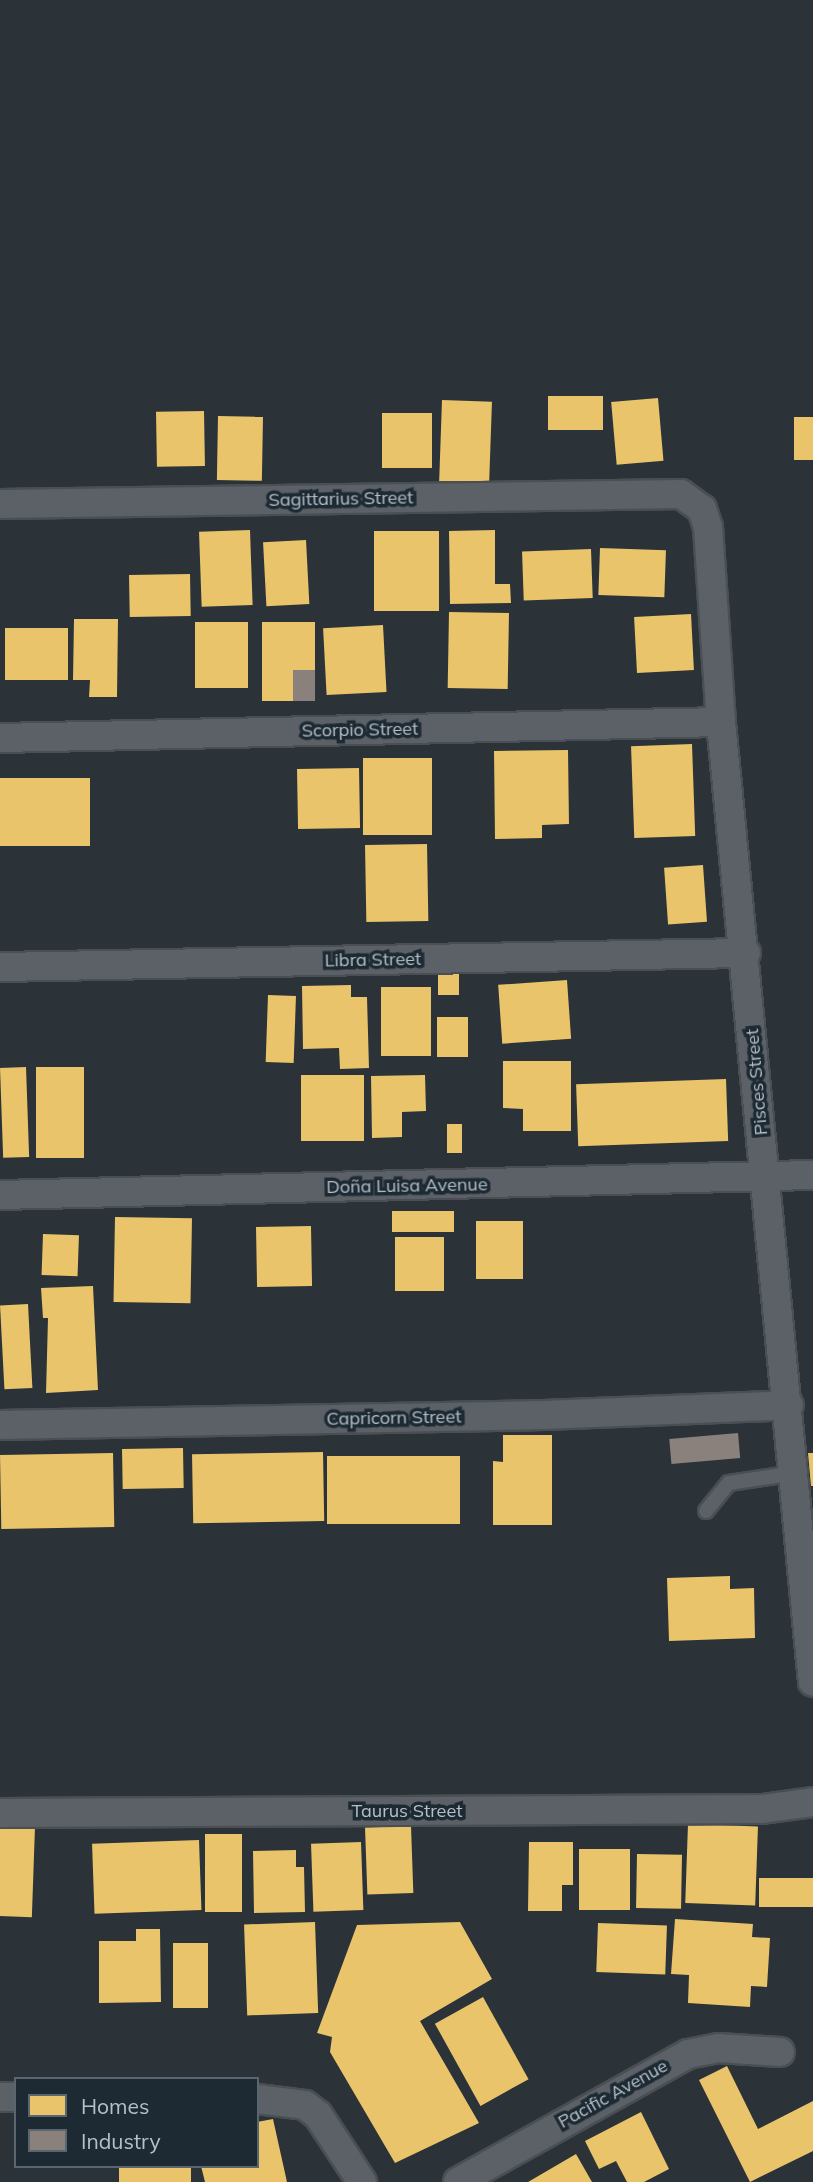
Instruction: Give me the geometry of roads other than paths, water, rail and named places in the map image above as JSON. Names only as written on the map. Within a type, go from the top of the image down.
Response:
[{"type":"street","name":"Sagittarius Street","points":[[0,504],[681,494]]},
{"type":"street","name":"Pisces Street","points":[[681,494],[702,509],[708,527],[720,722],[746,953],[813,1682]]},
{"type":"street","name":"Scorpio Street","points":[[0,738],[720,722]]},
{"type":"street","name":"Libra Street","points":[[0,967],[746,953]]},
{"type":"street","name":"Doña Luisa Avenue","points":[[0,1195],[813,1175]]},
{"type":"street","name":"Capricorn Street","points":[[0,1425],[544,1415],[789,1405]]},
{"type":"street","name":"Taurus Street","points":[[0,1813],[762,1809],[813,1802]]},
{"type":"street","name":"Pacific Avenue","points":[[458,2182],[688,2054],[718,2048],[780,2052]]},
{"type":"street","points":[[259,2099],[305,2105],[318,2115],[362,2182]]},
{"type":"lane","points":[[706,1511],[729,1483],[795,1473]]}]
